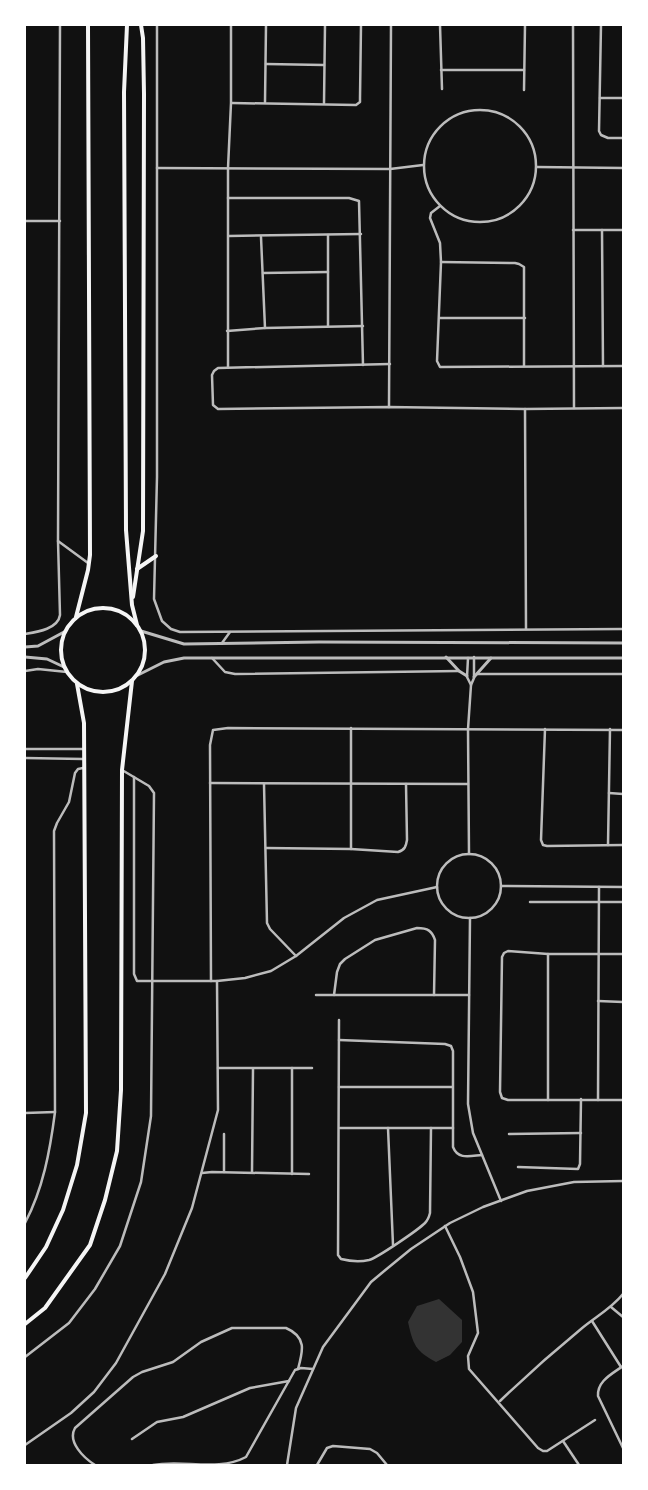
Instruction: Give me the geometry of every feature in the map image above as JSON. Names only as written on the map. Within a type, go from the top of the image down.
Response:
[{"type":"main road","points":[[76,617],[89,564],[88,25]]},
{"type":"main road","points":[[127,25],[124,92],[126,530],[132,604],[137,625]]},
{"type":"main road","points":[[132,604],[142,531],[144,84],[141,25]]},
{"type":"main road","points":[[137,569],[156,556]]},
{"type":"main road","points":[[96,608],[108,608],[126,615],[137,625],[141,631],[145,654],[138,675],[132,681],[114,691],[98,692],[87,690],[77,684],[64,667],[60,652],[64,632],[76,617],[96,608]]},
{"type":"main road","points":[[25,1324],[45,1308],[90,1245],[105,1200],[117,1150],[121,1090],[122,770],[132,681]]},
{"type":"main road","points":[[25,1278],[46,1247],[63,1210],[77,1165],[86,1113],[84,723],[77,684]]},
{"type":"street","points":[[25,634],[53,626],[59,619],[60,25]]},
{"type":"street","points":[[157,25],[155,603],[162,621],[175,632],[623,629]]},
{"type":"street","points":[[228,367],[228,168],[231,103],[231,25]]},
{"type":"street","points":[[265,102],[266,25]]},
{"type":"street","points":[[324,104],[325,25]]},
{"type":"street","points":[[231,103],[265,102],[356,105],[360,102],[361,25]]},
{"type":"street","points":[[389,407],[392,25]]},
{"type":"street","points":[[440,25],[442,89]]},
{"type":"street","points":[[524,25],[524,90]]},
{"type":"street","points":[[573,25],[574,408]]},
{"type":"street","points":[[601,25],[599,131],[601,135],[608,138],[623,138]]},
{"type":"street","points":[[266,64],[324,65]]},
{"type":"street","points":[[441,70],[524,70]]},
{"type":"street","points":[[600,98],[623,98]]},
{"type":"street","points":[[481,109],[498,112],[514,121],[527,133],[534,149],[537,167],[535,183],[527,198],[516,210],[502,219],[486,223],[469,222],[453,216],[440,206],[427,187],[423,165],[426,148],[434,132],[447,120],[463,112],[481,109]]},
{"type":"street","points":[[157,168],[390,169],[423,165]]},
{"type":"street","points":[[537,167],[623,168]]},
{"type":"street","points":[[228,198],[357,199],[360,203],[363,365]]},
{"type":"street","points":[[440,206],[431,213],[430,218],[440,243],[440,318],[437,361],[440,367],[623,366]]},
{"type":"street","points":[[25,221],[60,221]]},
{"type":"street","points":[[573,230],[623,230]]},
{"type":"street","points":[[602,230],[603,366]]},
{"type":"street","points":[[229,236],[360,234]]},
{"type":"street","points":[[328,235],[328,327]]},
{"type":"street","points":[[261,236],[265,328]]},
{"type":"street","points":[[441,262],[515,263],[522,265],[525,270],[524,366]]},
{"type":"street","points":[[263,272],[328,272]]},
{"type":"street","points":[[440,318],[525,318]]},
{"type":"street","points":[[227,331],[265,328],[363,326]]},
{"type":"street","points":[[390,364],[228,367],[216,369],[212,375],[213,405],[218,410],[389,407],[623,408]]},
{"type":"street","points":[[525,409],[526,629]]},
{"type":"street","points":[[58,541],[89,564]]},
{"type":"street","points":[[141,631],[184,644],[319,642],[623,643]]},
{"type":"street","points":[[25,647],[38,646],[64,632]]},
{"type":"street","points":[[221,644],[230,632]]},
{"type":"street","points":[[25,657],[47,659],[64,667]]},
{"type":"street","points":[[446,657],[459,671],[467,676]]},
{"type":"street","points":[[468,657],[467,676],[471,685]]},
{"type":"street","points":[[474,657],[475,675]]},
{"type":"street","points":[[469,854],[468,729],[471,685],[475,675],[491,657]]},
{"type":"street","points":[[138,675],[164,662],[184,658],[623,658]]},
{"type":"street","points":[[212,658],[225,672],[235,674],[459,671]]},
{"type":"street","points":[[25,671],[38,669],[67,672]]},
{"type":"street","points":[[475,675],[623,674]]},
{"type":"street","points":[[211,981],[210,738],[213,730],[217,728],[623,730]]},
{"type":"street","points":[[351,728],[351,849]]},
{"type":"street","points":[[544,729],[541,840],[543,844],[547,846],[623,844]]},
{"type":"street","points":[[608,845],[610,729]]},
{"type":"street","points":[[25,749],[84,748]]},
{"type":"street","points":[[25,758],[83,759]]},
{"type":"street","points":[[25,1223],[35,1201],[50,1151],[55,1112],[54,831],[69,802],[75,773],[78,769],[83,768]]},
{"type":"street","points":[[25,1357],[69,1323],[95,1289],[120,1246],[142,1182],[151,1116],[154,793],[149,786],[122,770]]},
{"type":"street","points":[[134,777],[134,974],[137,981],[217,981],[245,978],[271,971],[296,956],[344,918],[377,900],[436,887]]},
{"type":"street","points":[[210,783],[468,784]]},
{"type":"street","points":[[264,783],[268,926],[296,956]]},
{"type":"street","points":[[266,848],[351,849],[398,852],[405,848],[407,840],[406,784]]},
{"type":"street","points":[[609,793],[623,794]]},
{"type":"street","points":[[469,854],[487,860],[499,876],[501,886],[499,896],[488,912],[470,918],[460,917],[451,913],[443,906],[438,897],[436,887],[438,877],[446,864],[458,856],[469,854]]},
{"type":"street","points":[[501,886],[623,887]]},
{"type":"street","points":[[598,1100],[599,887]]},
{"type":"street","points":[[530,902],[623,902]]},
{"type":"street","points":[[470,918],[468,1104],[472,1133],[501,1201]]},
{"type":"street","points":[[334,996],[337,972],[340,964],[345,959],[375,940],[417,928],[425,928],[432,932],[436,940],[434,995]]},
{"type":"street","points":[[623,954],[548,954],[508,951],[504,953],[502,957],[500,1092],[502,1098],[508,1100],[623,1100]]},
{"type":"street","points":[[548,954],[548,1100]]},
{"type":"street","points":[[25,1445],[71,1413],[94,1392],[116,1363],[165,1274],[192,1208],[218,1110],[217,981]]},
{"type":"street","points":[[316,996],[469,995]]},
{"type":"street","points":[[598,1001],[623,1002]]},
{"type":"street","points":[[339,1020],[338,1255],[341,1259],[369,1260],[394,1246],[428,1220],[430,1213],[431,1128]]},
{"type":"street","points":[[339,1040],[445,1044],[451,1046],[453,1051],[453,1147],[455,1153],[460,1156],[482,1155]]},
{"type":"street","points":[[218,1068],[312,1068]]},
{"type":"street","points":[[252,1173],[253,1068]]},
{"type":"street","points":[[292,1068],[292,1174]]},
{"type":"street","points":[[339,1087],[452,1087]]},
{"type":"street","points":[[518,1167],[578,1169],[580,1164],[581,1099]]},
{"type":"street","points":[[25,1113],[55,1112]]},
{"type":"street","points":[[340,1128],[453,1128]]},
{"type":"street","points":[[388,1128],[394,1246]]},
{"type":"street","points":[[509,1134],[581,1133]]},
{"type":"street","points":[[224,1134],[224,1172]]},
{"type":"street","points":[[202,1173],[309,1174]]},
{"type":"street","points":[[287,1465],[296,1408],[323,1347],[371,1282],[410,1249],[445,1226],[483,1208],[527,1191],[574,1182],[623,1180]]},
{"type":"street","points":[[445,1226],[460,1257],[472,1292],[478,1333],[468,1356],[469,1369],[538,1448],[543,1451],[547,1451],[595,1420]]},
{"type":"street","points":[[499,1402],[541,1362],[611,1306],[623,1294]]},
{"type":"street","points":[[611,1306],[623,1318]]},
{"type":"street","points":[[592,1320],[622,1366],[603,1381],[598,1391],[598,1396],[623,1448]]},
{"type":"street","points":[[95,1465],[87,1459],[73,1442],[72,1433],[75,1428],[133,1377],[142,1372],[173,1362],[201,1342],[232,1328],[286,1328],[292,1330],[303,1348],[298,1368],[295,1370],[246,1458],[223,1464],[170,1463],[153,1465]]},
{"type":"street","points":[[298,1368],[313,1369]]},
{"type":"street","points":[[132,1439],[157,1422],[183,1417],[250,1388],[290,1381]]},
{"type":"street","points":[[563,1441],[579,1465]]},
{"type":"street","points":[[317,1465],[328,1448],[333,1446],[370,1449],[387,1465]]},
{"type":"shaded area","points":[[439,1299],[462,1320],[462,1342],[450,1355],[436,1362],[423,1354],[416,1346],[408,1322],[417,1306]]}]
